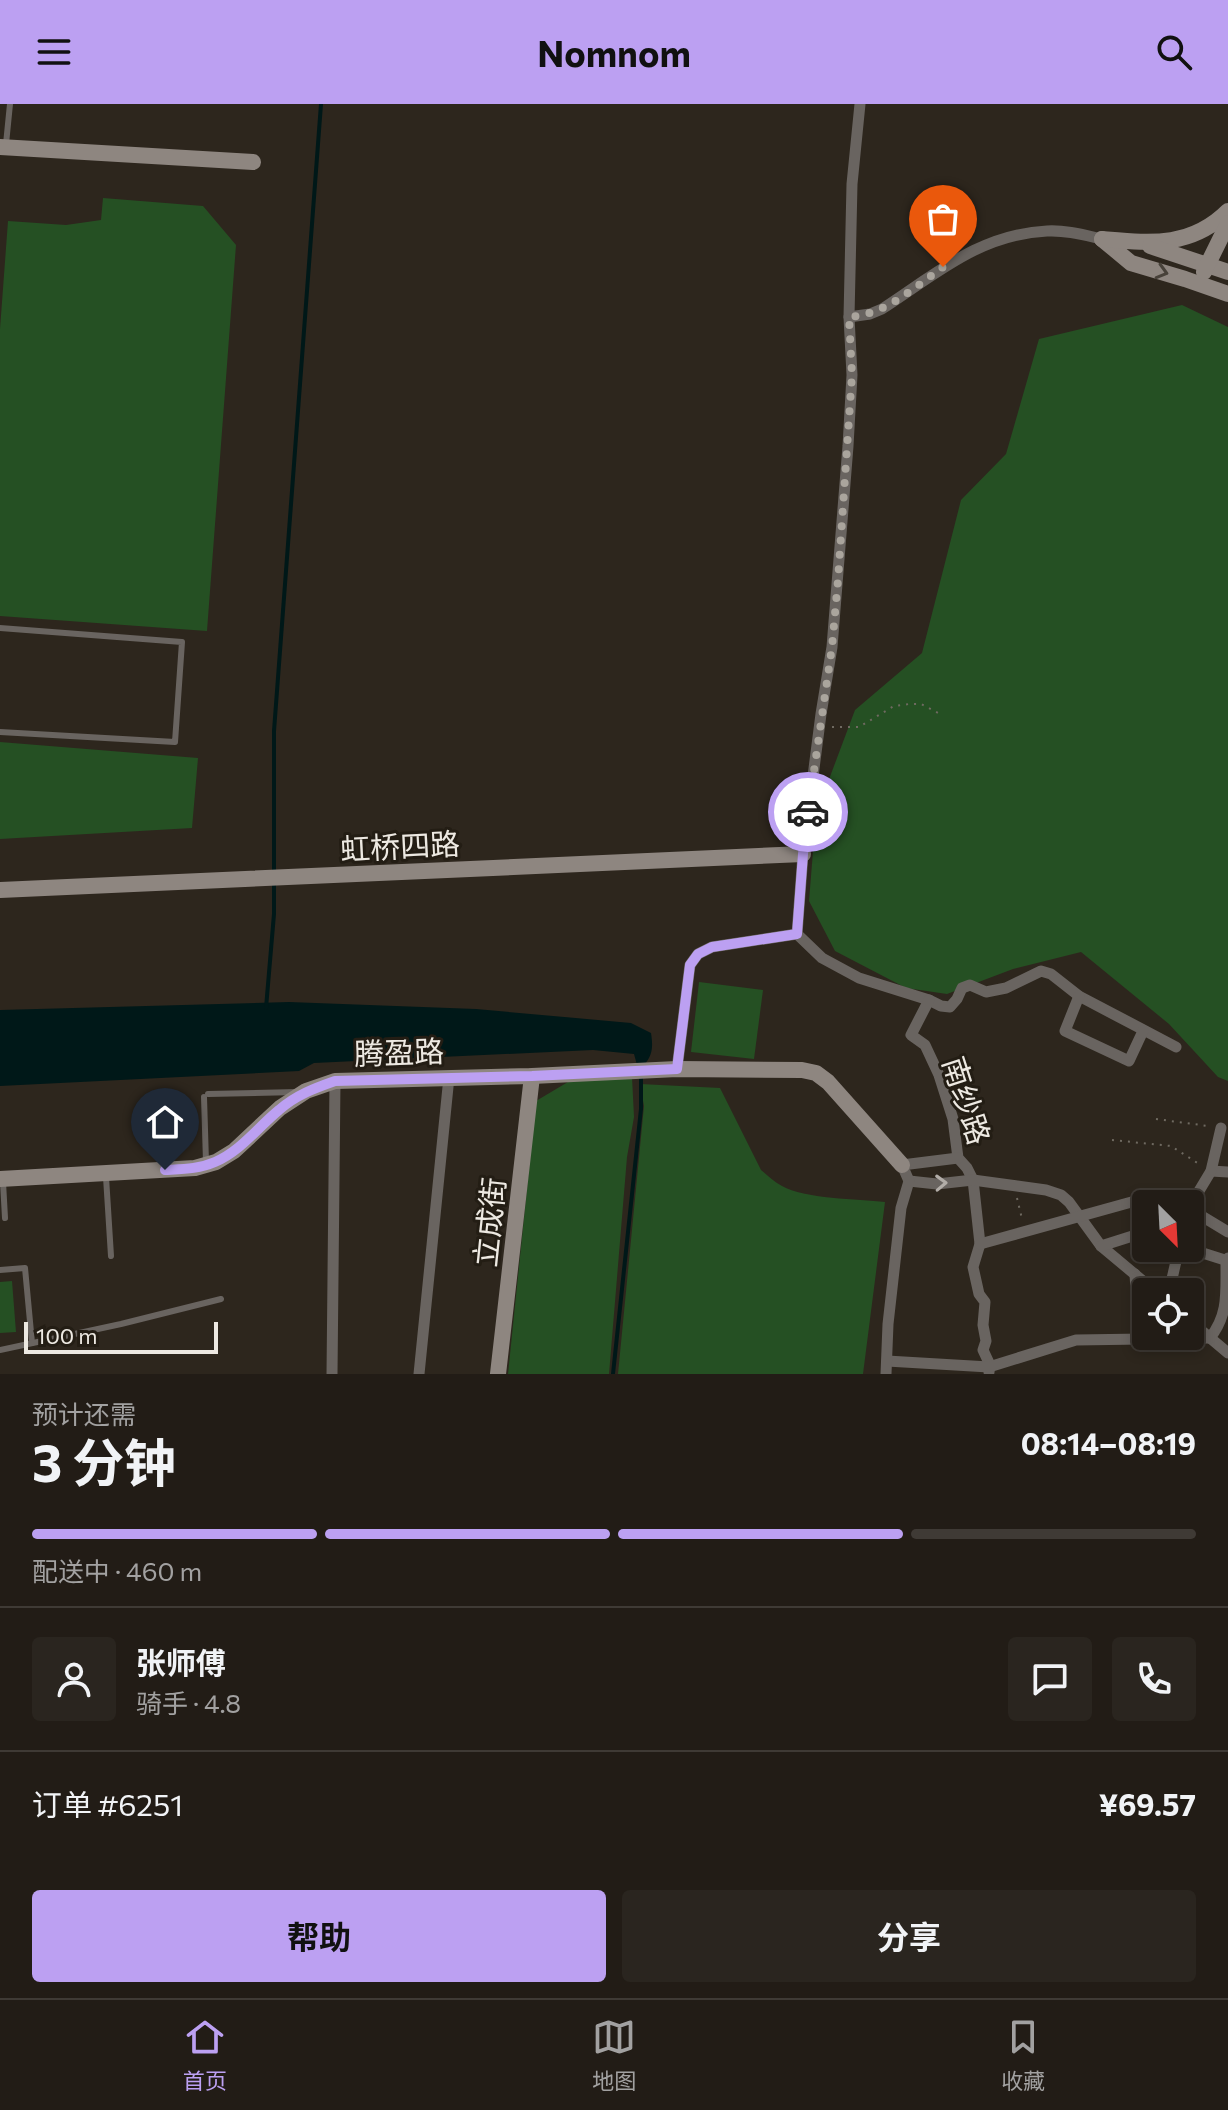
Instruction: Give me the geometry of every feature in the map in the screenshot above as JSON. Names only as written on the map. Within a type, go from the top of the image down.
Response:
[{"type":"street","points":[[797,934],[803,854],[832,647],[848,446],[852,375],[849,317],[852,184],[860,104]]},
{"type":"street","points":[[3,147],[253,162]]},
{"type":"street","points":[[849,317],[882,309],[943,267],[995,240],[1049,231],[1102,239],[1167,242],[1190,236],[1228,211]]},
{"type":"street","points":[[1102,239],[1131,263],[1214,289],[1222,267],[1228,223]]},
{"type":"street","points":[[1136,242],[1222,267]]},
{"type":"street","name":"虹桥四路","points":[[0,890],[803,854]]},
{"type":"street","points":[[797,934],[822,958],[859,978],[941,1006],[950,1007],[962,988],[970,985],[986,992],[1006,988],[1041,971],[1051,974],[1079,996],[1176,1047]]},
{"type":"street","points":[[677,1069],[690,965],[698,954],[712,947],[797,934]]},
{"type":"street","points":[[1079,996],[1065,1031],[1129,1061],[1143,1031]]},
{"type":"street","name":"南纱路","points":[[929,1000],[911,1035],[925,1045],[939,1075],[953,1119],[958,1158],[973,1180]]},
{"type":"street","name":"腾盈路","points":[[1,1179],[206,1165],[234,1151],[280,1108],[306,1091],[335,1081],[677,1069],[802,1070],[816,1073],[828,1082],[902,1165]]},
{"type":"street","name":"立成街","points":[[498,1374],[532,1076]]},
{"type":"street","points":[[419,1374],[449,1077]]},
{"type":"street","points":[[332,1374],[335,1081]]},
{"type":"street","points":[[1200,1190],[1211,1171],[1221,1128]]},
{"type":"street","points":[[886,1374],[888,1324],[901,1208],[909,1181],[902,1165],[958,1158]]},
{"type":"street","points":[[1211,1171],[1228,1172]]},
{"type":"street","points":[[909,1181],[937,1184],[973,1180],[1046,1190],[1061,1195],[1101,1246],[1140,1278]]},
{"type":"street","points":[[973,1180],[980,1244],[973,1267],[979,1294],[985,1302],[983,1325],[986,1341],[983,1350],[989,1370]]},
{"type":"street","points":[[980,1244],[1132,1202]]},
{"type":"street","points":[[1204,1216],[1228,1232]]},
{"type":"street","points":[[1101,1246],[1132,1236]]},
{"type":"street","points":[[1204,1253],[1228,1260],[1226,1316],[1210,1338],[1204,1338]]},
{"type":"street","points":[[1135,1274],[1135,1278]]},
{"type":"street","points":[[1204,1333],[1228,1353]]},
{"type":"street","points":[[887,1361],[989,1370],[1076,1340],[1132,1338]]},
{"type":"lane","points":[[3,147],[10,104]]},
{"type":"lane","points":[[0,628],[182,642],[175,742],[0,732]]},
{"type":"lane","points":[[206,1165],[206,1096],[306,1091]]},
{"type":"lane","points":[[105,1173],[111,1256]]},
{"type":"lane","points":[[1,1179],[5,1218]]},
{"type":"lane","points":[[0,1270],[25,1268],[32,1343]]},
{"type":"lane","points":[[0,1350],[221,1299]]},
{"type":"path","points":[[819,727],[859,727],[894,706],[909,704],[921,704],[942,715]]},
{"type":"path","points":[[1156,1119],[1221,1128]]},
{"type":"path","points":[[1112,1140],[1171,1146],[1211,1171]]},
{"type":"path","points":[[1013,1185],[1026,1232]]},
{"type":"green space","points":[[103,198],[203,206],[236,245],[207,631],[0,616],[0,329],[8,221],[66,225],[101,220]]},
{"type":"green space","points":[[1182,305],[1228,327],[1228,1081],[1218,1077],[1169,1024],[1081,952],[1013,969],[947,994],[906,988],[835,951],[809,901],[816,814],[855,710],[922,653],[961,500],[1006,454],[1039,339]]},
{"type":"green space","points":[[0,742],[198,758],[192,828],[0,839]]},
{"type":"green space","points":[[699,982],[763,990],[754,1059],[691,1052]]},
{"type":"green space","points":[[632,1077],[634,1117],[627,1157],[609,1374],[508,1374],[536,1101],[573,1079]]},
{"type":"green space","points":[[640,1084],[720,1088],[761,1170],[776,1183],[817,1196],[885,1202],[863,1374],[618,1374],[644,1106]]},
{"type":"green space","points":[[12,1281],[16,1332],[0,1333],[0,1282]]},
{"type":"water","points":[[289,1002],[476,1009],[631,1023],[651,1033],[652,1050],[644,1065],[637,1065],[634,1054],[593,1050],[314,1063],[299,1071],[0,1086],[0,1010]]},
{"type":"waterway","points":[[274,872],[274,731],[321,104]]},
{"type":"waterway","points":[[266,1008],[274,881]]},
{"type":"waterway","points":[[613,1374],[641,1109],[641,1076]]},
{"type":"way so far","points":[[808,812],[832,647],[838,580],[852,375],[849,317],[882,309],[943,267]]},
{"type":"route","points":[[165,1170],[195,1168],[216,1162],[234,1151],[280,1108],[306,1091],[335,1081],[677,1069],[690,965],[698,954],[712,947],[797,934],[808,812]]}]
